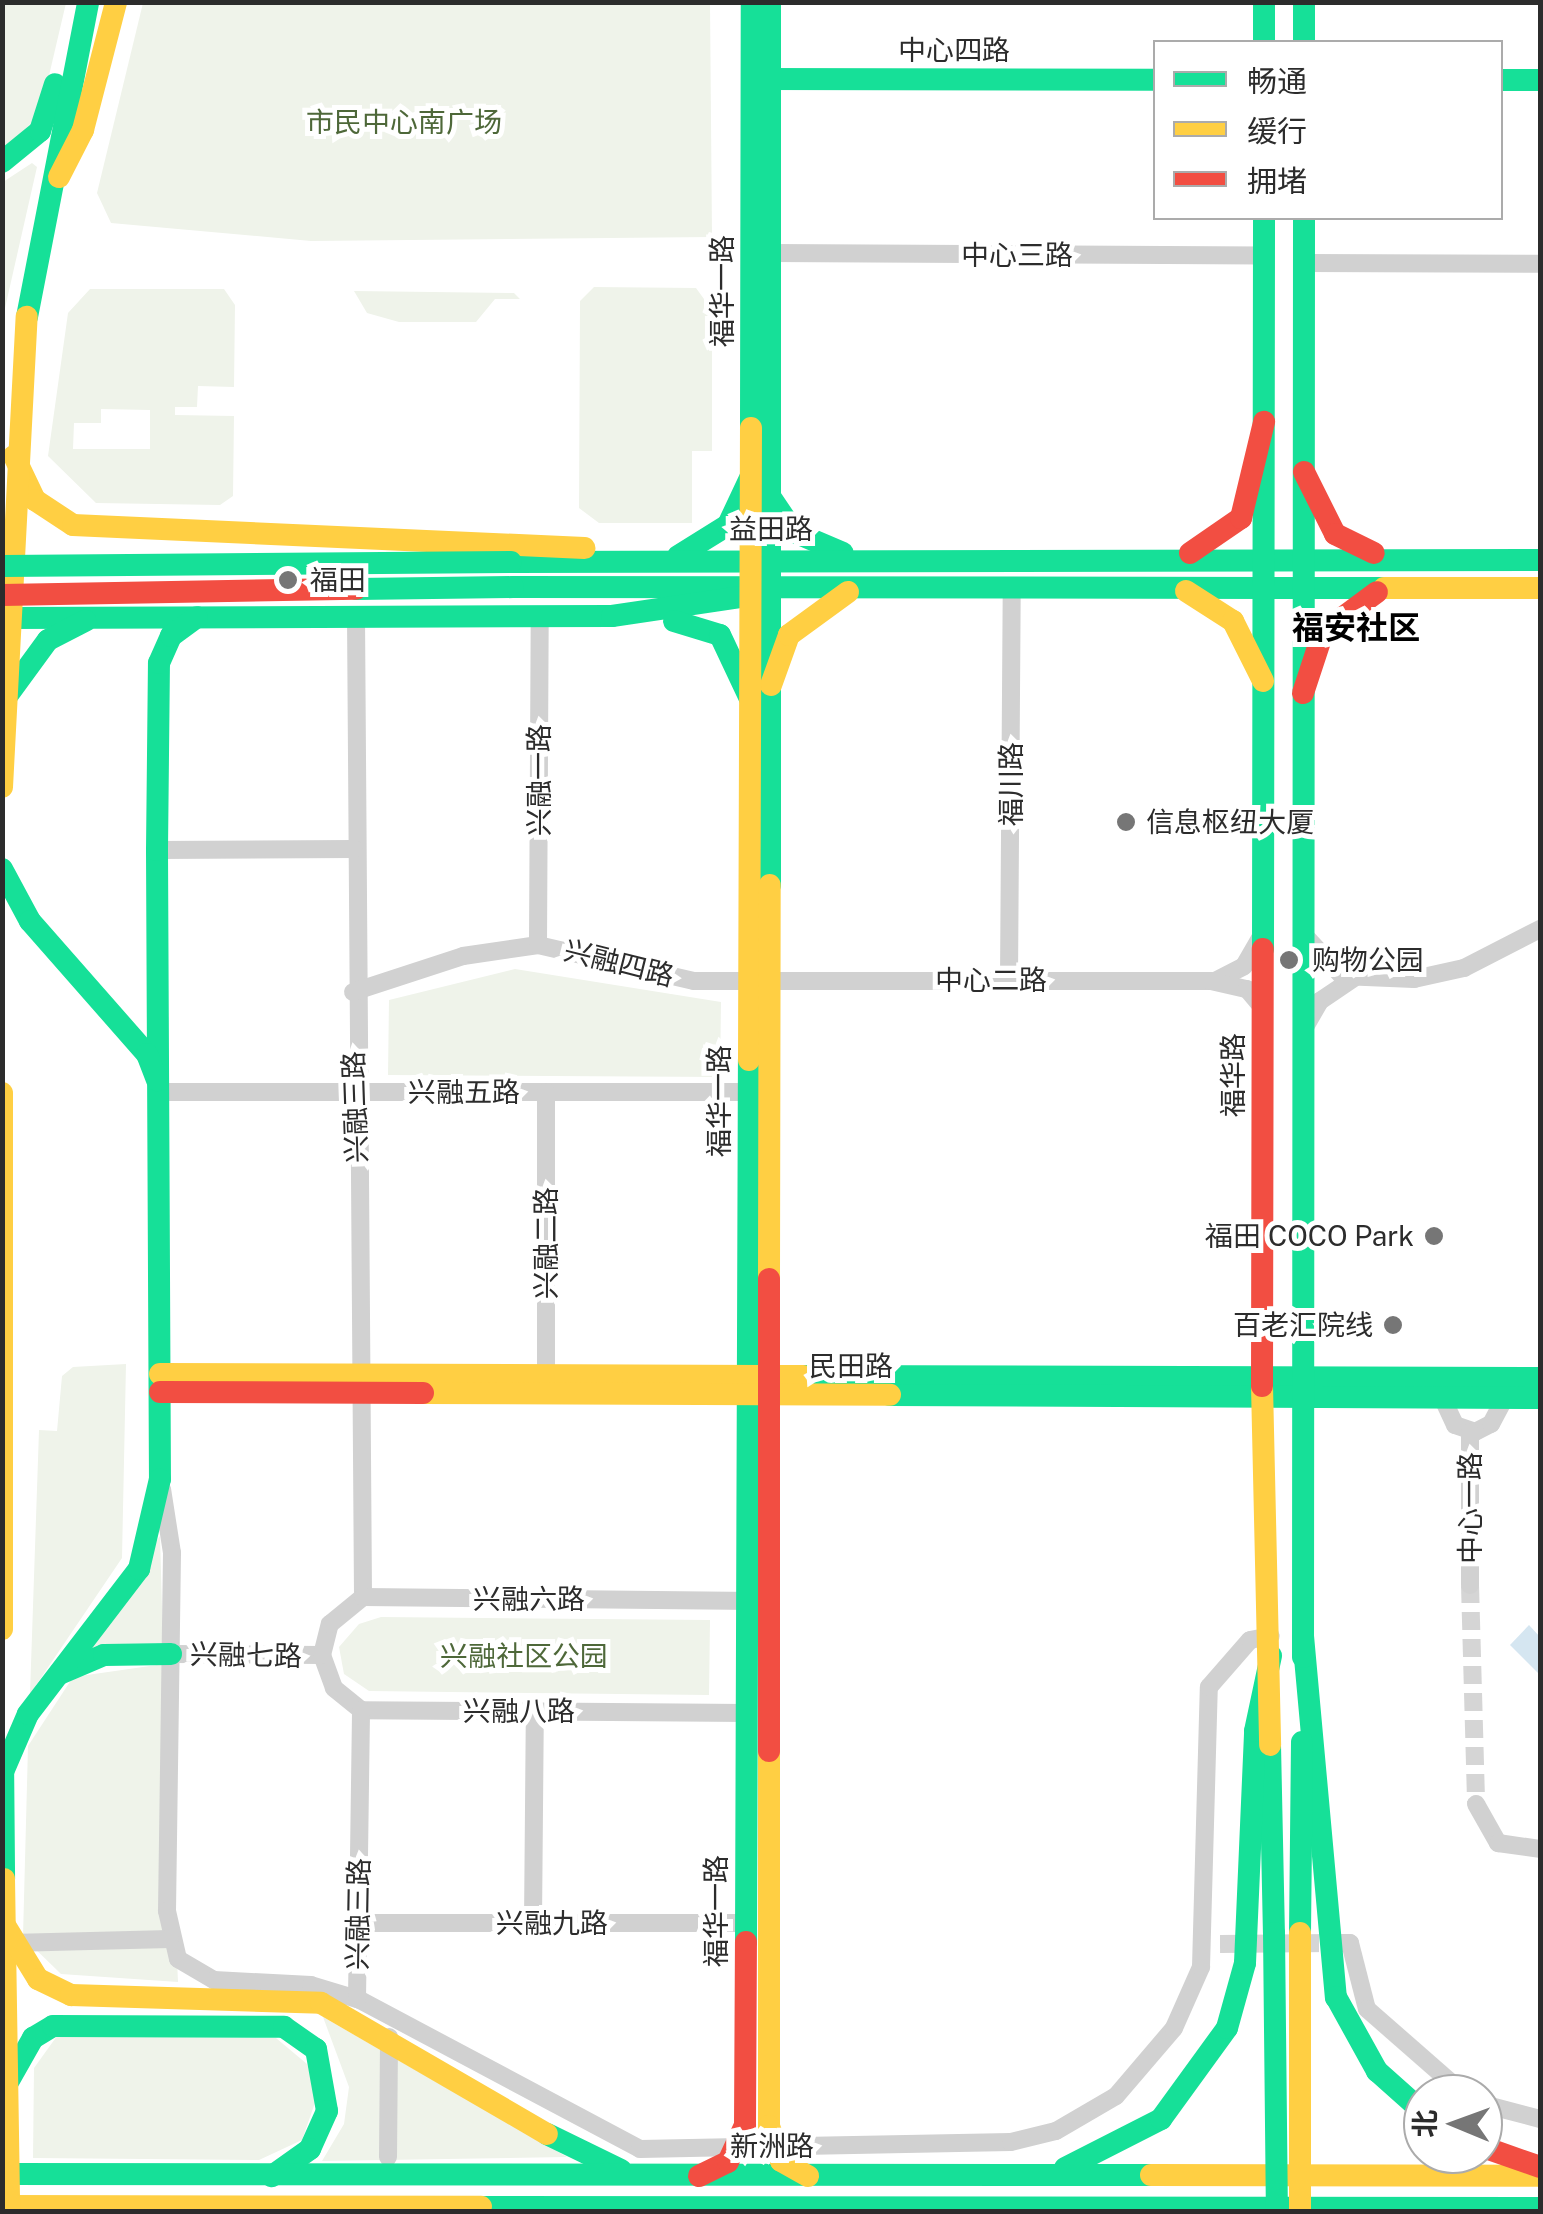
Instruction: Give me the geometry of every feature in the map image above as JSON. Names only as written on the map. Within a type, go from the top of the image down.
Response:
[{"type":"main road","points":[[2,162],[40,131],[87,2]]},
{"type":"main road","points":[[2,787],[11,446],[50,195],[87,2]]},
{"type":"main road","points":[[50,195],[83,130],[116,2]]},
{"type":"main road","name":"福华一路","points":[[752,2],[761,80],[770,253],[770,498],[757,590],[751,701],[760,980],[759,1601],[774,2150]]},
{"type":"main road","name":"福华一路","points":[[761,559],[751,476],[761,80],[770,2]]},
{"type":"main road","points":[[1264,2],[1264,40]]},
{"type":"main road","points":[[1304,2],[1304,40]]},
{"type":"main road","name":"中心四路","points":[[761,80],[1153,80]]},
{"type":"main road","points":[[1503,80],[1540,80]]},
{"type":"main road","name":"福华路","points":[[1264,220],[1262,1387],[1271,1646],[1276,2212]]},
{"type":"main road","points":[[1300,2212],[1304,220]]},
{"type":"main road","points":[[1171,559],[1212,546],[1241,518],[1264,422]]},
{"type":"main road","points":[[11,446],[35,500],[73,525],[536,540],[624,558]]},
{"type":"main road","points":[[1304,472],[1334,534],[1394,560]]},
{"type":"main road","points":[[672,558],[728,525],[751,476]]},
{"type":"main road","points":[[770,498],[794,532],[858,559]]},
{"type":"main road","name":"益田路","points":[[2,566],[624,558],[1540,560]]},
{"type":"main road","points":[[4,607],[514,588],[1540,588]]},
{"type":"main road","points":[[555,588],[720,634],[751,701]]},
{"type":"main road","points":[[771,685],[808,612],[859,588]]},
{"type":"main road","points":[[1175,588],[1233,621],[1263,681]]},
{"type":"main road","points":[[1304,693],[1312,652],[1334,618],[1394,588]]},
{"type":"main road","points":[[4,607],[97,618],[540,616],[711,608],[757,590]]},
{"type":"main road","name":"福华一路","points":[[757,590],[771,685],[760,980]]},
{"type":"main road","points":[[3,1772],[54,1677],[139,1568],[160,1479],[159,663],[171,636],[198,617]]},
{"type":"main road","points":[[5,702],[48,640],[97,618]]},
{"type":"main road","points":[[2,869],[41,936],[142,1048],[157,1086]]},
{"type":"main road","points":[[2,1093],[2,1629]]},
{"type":"main road","name":"民田路","points":[[160,1383],[1304,1387],[1540,1378]]},
{"type":"main road","name":"民田路","points":[[1304,1387],[1442,1397],[1540,1398]]},
{"type":"main road","name":"福华一路","points":[[736,2150],[745,2125],[747,1713],[759,1601]]},
{"type":"main road","points":[[1303,1636],[1336,1997],[1377,2071],[1403,2094]]},
{"type":"main road","points":[[1024,2176],[1091,2160],[1161,2119],[1227,2028],[1245,1963],[1254,1731],[1271,1646]]},
{"type":"main road","points":[[54,1677],[94,1658],[171,1654]]},
{"type":"main road","points":[[2,1747],[9,2212]]},
{"type":"main road","points":[[4,1936],[30,1970],[70,1995],[321,2003],[601,2164],[652,2176]]},
{"type":"main road","points":[[8,2082],[33,2038],[53,2026],[269,2024],[316,2049],[328,2090],[310,2150],[272,2176]]},
{"type":"main road","points":[[699,2176],[736,2150]]},
{"type":"main road","points":[[774,2150],[808,2176]]},
{"type":"main road","points":[[1503,2154],[1540,2167]]},
{"type":"main road","name":"新洲路","points":[[2,2174],[1540,2176]]},
{"type":"main road","points":[[2,2206],[1540,2208]]},
{"type":"street","name":"中心三路","points":[[770,253],[1264,256]]},
{"type":"street","points":[[1304,263],[1540,264]]},
{"type":"street","name":"福川路","points":[[1009,980],[1012,588]]},
{"type":"street","name":"兴融一路","points":[[538,945],[540,616]]},
{"type":"street","name":"兴融三路","points":[[356,617],[353,992],[363,1597]]},
{"type":"street","points":[[157,850],[354,849]]},
{"type":"street","points":[[1212,980],[1244,966],[1263,928]]},
{"type":"street","points":[[1304,934],[1325,967],[1353,979],[1440,976],[1540,929]]},
{"type":"street","name":"兴融四路","points":[[353,992],[463,956],[538,945],[684,980],[760,980]]},
{"type":"street","points":[[1304,1032],[1320,1001],[1353,979]]},
{"type":"street","name":"中心二路","points":[[760,980],[1212,980],[1246,990],[1263,1008]]},
{"type":"street","name":"兴融五路","points":[[157,1086],[354,1092],[760,1092]]},
{"type":"street","name":"兴融二路","points":[[546,1092],[546,1385]]},
{"type":"street","points":[[1442,1397],[1454,1425],[1470,1432],[1491,1424],[1505,1398]]},
{"type":"street","name":"中心一路","points":[[1470,1432],[1470,1585]]},
{"type":"street","points":[[160,1479],[172,1554],[170,1939],[202,1976],[311,1985],[357,1999],[626,2146],[774,2150],[1011,2142],[1075,2123],[1156,2054],[1188,2005],[1212,1944],[1209,1686],[1244,1645],[1271,1646]]},
{"type":"street","points":[[360,1710],[334,1688],[322,1656],[330,1624],[363,1597]]},
{"type":"street","name":"兴融六路","points":[[363,1597],[759,1601]]},
{"type":"street","name":"兴融七路","points":[[171,1654],[322,1656]]},
{"type":"street","name":"兴融三路","points":[[357,1999],[360,1710]]},
{"type":"street","name":"兴融八路","points":[[360,1710],[747,1713]]},
{"type":"street","points":[[533,1923],[535,1711]]},
{"type":"street","points":[[1476,1804],[1498,1843],[1540,1850]]},
{"type":"street","name":"兴融九路","points":[[358,1923],[746,1923]]},
{"type":"street","points":[[4,1936],[170,1939]]},
{"type":"street","points":[[1335,1943],[1350,1943],[1367,2010],[1441,2074]]},
{"type":"street","points":[[388,2157],[389,2016]]},
{"type":"street","points":[[1503,2110],[1540,2120]]},
{"type":"green space","points":[[3,3],[66,3],[40,114],[3,152]]},
{"type":"green space","name":"市民中心南广场","points":[[143,3],[710,3],[712,237],[311,241],[111,223],[97,193]]},
{"type":"green space","points":[[32,163],[37,167],[3,317],[3,182]]},
{"type":"green space","points":[[594,287],[696,288],[712,310],[712,451],[692,451],[692,523],[599,523],[579,508],[580,301]]},
{"type":"green space","points":[[90,289],[224,289],[235,305],[234,387],[198,386],[197,407],[175,407],[175,415],[234,416],[233,496],[220,505],[96,503],[48,456],[68,313]],"holes":[[[101,409],[150,410],[150,449],[73,449],[74,423],[101,423]]]},
{"type":"green space","points":[[354,291],[514,293],[520,299],[495,299],[476,322],[399,322],[367,313]]},
{"type":"green space","points":[[515,969],[721,1002],[720,1077],[388,1075],[389,1000]]},
{"type":"green space","points":[[126,1364],[122,1558],[30,1694],[39,1430],[57,1431],[62,1376],[73,1367]]},
{"type":"green space","points":[[160,1536],[163,1646],[79,1650]]},
{"type":"green space","name":"兴融社区公园","points":[[381,1617],[710,1620],[709,1695],[369,1691],[344,1674],[339,1647],[359,1624]]},
{"type":"green space","points":[[164,1664],[178,1982],[61,1974],[23,1937],[28,1746],[73,1677]]},
{"type":"green space","points":[[323,2017],[567,2157],[322,2161],[344,2124],[349,2087]]},
{"type":"green space","points":[[57,2036],[276,2038],[307,2064],[317,2097],[302,2140],[259,2160],[33,2158],[34,2068]]},
{"type":"water","points":[[1529,1625],[1540,1637],[1540,1675],[1510,1645]]},
{"type":"tunnel","points":[[1470,1585],[1476,1804]]},
{"type":"tunnel","points":[[1220,1944],[1335,1943]]},
{"type":"traffic: fast","points":[[27,317],[88,2]]},
{"type":"traffic: fast","points":[[751,428],[752,2]]},
{"type":"traffic: fast","points":[[770,2],[770,885]]},
{"type":"traffic: fast","points":[[1264,2],[1264,40]]},
{"type":"traffic: fast","points":[[1304,2],[1304,40]]},
{"type":"traffic: fast","points":[[756,79],[1153,80]]},
{"type":"traffic: fast","points":[[1503,80],[1540,80]]},
{"type":"traffic: fast","points":[[2,162],[40,131],[55,84]]},
{"type":"traffic: fast","points":[[1263,949],[1264,220]]},
{"type":"traffic: fast","points":[[1303,1657],[1304,220]]},
{"type":"traffic: fast","points":[[678,556],[728,525],[751,476]]},
{"type":"traffic: fast","points":[[771,498],[794,532],[843,553]]},
{"type":"traffic: fast","points":[[511,562],[1540,560]]},
{"type":"traffic: fast","points":[[2,566],[511,562]]},
{"type":"traffic: fast","points":[[513,587],[1384,588]]},
{"type":"traffic: fast","points":[[356,589],[513,587]]},
{"type":"traffic: fast","points":[[7,618],[612,616],[747,596]]},
{"type":"traffic: fast","points":[[157,850],[159,663],[171,636],[197,617]]},
{"type":"traffic: fast","points":[[7,696],[48,640],[85,621]]},
{"type":"traffic: fast","points":[[674,621],[720,635],[751,701]]},
{"type":"traffic: fast","points":[[157,850],[160,1479]]},
{"type":"traffic: fast","points":[[2,869],[30,921],[147,1054],[157,1080]]},
{"type":"traffic: fast","points":[[746,1942],[749,1060]]},
{"type":"traffic: fast","points":[[803,1376],[1540,1378]]},
{"type":"traffic: fast","points":[[890,1395],[1540,1398]]},
{"type":"traffic: fast","points":[[3,1772],[28,1714],[139,1569],[160,1479]]},
{"type":"traffic: fast","points":[[1303,1636],[1336,1997],[1377,2071],[1403,2094]]},
{"type":"traffic: fast","points":[[59,1674],[104,1655],[171,1654]]},
{"type":"traffic: fast","points":[[1065,2168],[1161,2119],[1227,2028],[1245,1963],[1255,1731],[1271,1656]]},
{"type":"traffic: fast","points":[[1300,1933],[1302,1742]]},
{"type":"traffic: fast","points":[[1270,1745],[1274,1933]]},
{"type":"traffic: fast","points":[[3,1754],[4,1879]]},
{"type":"traffic: fast","points":[[1274,1933],[1277,2212]]},
{"type":"traffic: fast","points":[[8,2082],[33,2038],[53,2026],[284,2027],[316,2049],[327,2111],[310,2149],[272,2176]]},
{"type":"traffic: fast","points":[[547,2134],[621,2170]]},
{"type":"traffic: fast","points":[[2,2174],[1151,2175]]},
{"type":"traffic: fast","points":[[481,2207],[1540,2208]]},
{"type":"traffic: slow","points":[[59,177],[83,130],[116,2]]},
{"type":"traffic: slow","points":[[2,787],[27,317]]},
{"type":"traffic: slow","points":[[749,1060],[751,428]]},
{"type":"traffic: slow","points":[[14,456],[35,500],[73,525],[584,548]]},
{"type":"traffic: slow","points":[[1384,588],[1540,588]]},
{"type":"traffic: slow","points":[[1186,591],[1233,621],[1263,681]]},
{"type":"traffic: slow","points":[[771,685],[789,635],[848,592]]},
{"type":"traffic: slow","points":[[769,1279],[770,885]]},
{"type":"traffic: slow","points":[[2,1093],[2,1629]]},
{"type":"traffic: slow","points":[[160,1374],[803,1376]]},
{"type":"traffic: slow","points":[[1262,1386],[1270,1745]]},
{"type":"traffic: slow","points":[[423,1393],[890,1395]]},
{"type":"traffic: slow","points":[[769,1751],[769,2126],[781,2161],[808,2176]]},
{"type":"traffic: slow","points":[[4,1879],[9,2212]]},
{"type":"traffic: slow","points":[[6,1927],[38,1979],[71,1995],[321,2003],[547,2134]]},
{"type":"traffic: slow","points":[[1300,1933],[1300,2212]]},
{"type":"traffic: slow","points":[[1151,2175],[1540,2176]]},
{"type":"traffic: slow","points":[[2,2206],[481,2207]]},
{"type":"traffic: jam","points":[[1190,553],[1241,518],[1264,422]]},
{"type":"traffic: jam","points":[[1304,472],[1335,534],[1374,553]]},
{"type":"traffic: jam","points":[[2,595],[356,589]]},
{"type":"traffic: jam","points":[[1303,693],[1323,632],[1377,592]]},
{"type":"traffic: jam","points":[[1262,1386],[1263,949]]},
{"type":"traffic: jam","points":[[769,1279],[769,1751]]},
{"type":"traffic: jam","points":[[160,1392],[423,1393]]},
{"type":"traffic: jam","points":[[699,2176],[728,2162],[745,2125],[746,1942]]},
{"type":"traffic: jam","points":[[1503,2154],[1540,2167]]},
{"type":"place","name":"福田","points":[[288,580]]},
{"type":"place","name":"信息枢纽大厦","points":[[1126,822]]},
{"type":"place","name":"购物公园","points":[[1289,960]]},
{"type":"place","name":"福田 COCO Park","points":[[1434,1236]]},
{"type":"place","name":"百老汇院线","points":[[1393,1325]]},
{"type":"district","name":"福安社区","points":[[1356,628]]}]
